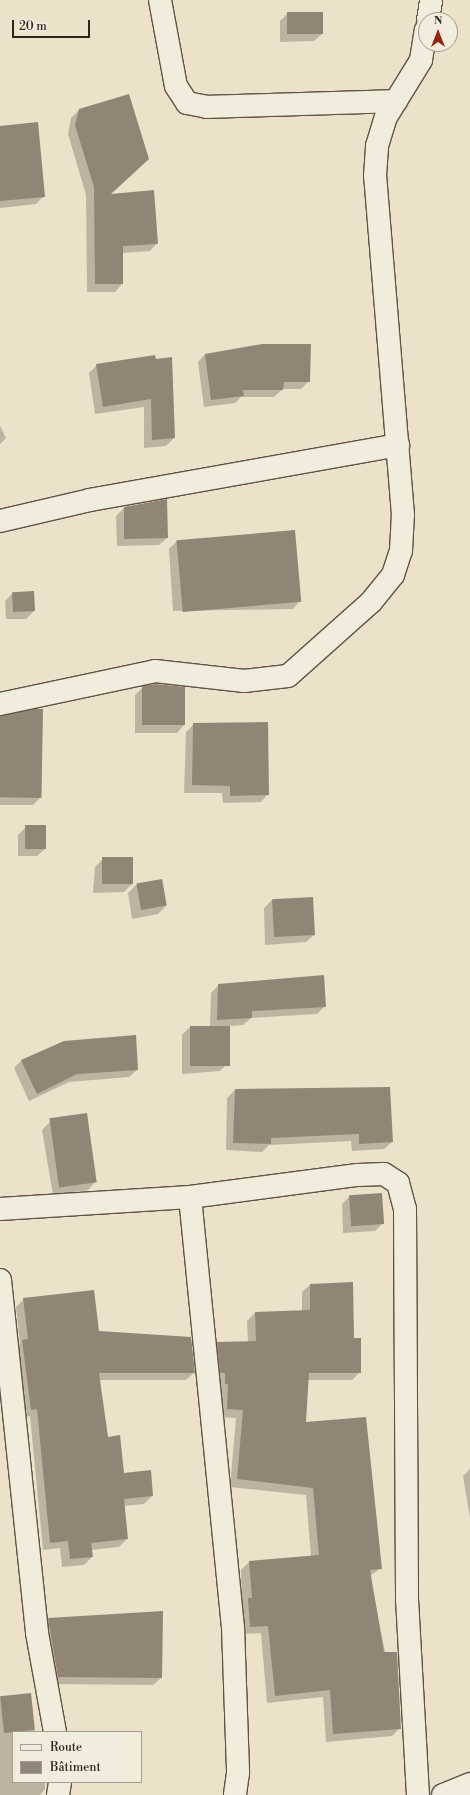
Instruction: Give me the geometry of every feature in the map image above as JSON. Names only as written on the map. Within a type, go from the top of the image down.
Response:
[{"type":"street","points":[[160,0],[176,86],[187,103],[207,107],[396,101]]},
{"type":"street","points":[[429,12],[431,0]]},
{"type":"street","points":[[0,704],[155,671],[244,681],[288,676],[371,602],[393,575],[401,551],[403,515],[375,176],[377,146],[386,117],[421,60],[422,52]]},
{"type":"street","points":[[0,521],[90,500],[398,445]]},
{"type":"street","points":[[0,1209],[190,1197],[384,1174],[398,1183],[403,1193],[407,1599],[418,1795]]},
{"type":"street","points":[[190,1197],[233,1628],[238,1773],[235,1795]]},
{"type":"street","points":[[0,1280],[37,1633],[55,1731]]},
{"type":"street","points":[[58,1795],[60,1783]]},
{"type":"street","points":[[443,1795],[470,1784]]},
{"type":"building","points":[[287,12],[323,12],[323,34],[287,34]]},
{"type":"building","points":[[129,94],[149,159],[111,194],[154,190],[158,244],[123,246],[123,284],[95,284],[94,187],[75,125],[79,109]]},
{"type":"building","points":[[38,122],[45,197],[0,201],[0,126]]},
{"type":"building","points":[[262,344],[311,344],[310,382],[284,382],[283,390],[243,390],[244,396],[211,400],[205,354]]},
{"type":"building","points":[[155,355],[156,359],[172,357],[175,438],[152,440],[151,399],[103,407],[96,364]]},
{"type":"building","points":[[167,499],[168,538],[124,539],[124,507]]},
{"type":"building","points":[[295,530],[301,602],[183,612],[176,540]]},
{"type":"building","points":[[34,591],[35,611],[13,612],[12,592]]},
{"type":"building","points":[[156,684],[185,687],[185,725],[142,725],[142,686]]},
{"type":"building","points":[[0,708],[43,709],[41,798],[0,797]]},
{"type":"building","points":[[268,722],[269,795],[230,796],[230,786],[192,785],[193,723]]},
{"type":"building","points":[[25,825],[46,825],[46,849],[25,849]]},
{"type":"building","points":[[102,857],[133,857],[133,884],[102,884]]},
{"type":"building","points":[[162,879],[167,906],[141,910],[136,884]]},
{"type":"building","points":[[313,897],[315,935],[274,937],[272,899]]},
{"type":"building","points":[[324,975],[326,1007],[252,1011],[252,1018],[217,1020],[218,984]]},
{"type":"building","points":[[190,1026],[230,1026],[230,1066],[190,1066]]},
{"type":"building","points":[[136,1035],[138,1070],[77,1074],[37,1094],[21,1060],[64,1041]]},
{"type":"building","points":[[390,1087],[393,1142],[359,1144],[359,1134],[271,1138],[271,1144],[233,1143],[235,1089]]},
{"type":"building","points":[[87,1113],[97,1182],[59,1188],[49,1118]]},
{"type":"building","points":[[382,1193],[384,1224],[351,1226],[349,1195]]},
{"type":"building","points":[[353,1282],[354,1338],[361,1338],[361,1373],[309,1373],[306,1422],[366,1417],[382,1569],[370,1570],[384,1652],[397,1652],[401,1729],[333,1734],[330,1690],[275,1696],[268,1626],[250,1627],[248,1598],[252,1598],[249,1561],[319,1555],[313,1488],[237,1479],[243,1410],[227,1409],[228,1384],[225,1384],[225,1373],[220,1373],[217,1342],[256,1341],[255,1312],[310,1310],[310,1284]]},
{"type":"building","points":[[94,1290],[99,1331],[191,1337],[195,1373],[99,1373],[108,1437],[120,1435],[124,1473],[151,1470],[153,1496],[124,1499],[128,1539],[91,1543],[93,1557],[70,1559],[68,1541],[50,1543],[37,1409],[31,1410],[22,1340],[28,1339],[23,1298]]},
{"type":"building","points":[[163,1611],[162,1678],[58,1677],[48,1618]]},
{"type":"building","points":[[31,1693],[35,1730],[4,1733],[0,1696]]}]
